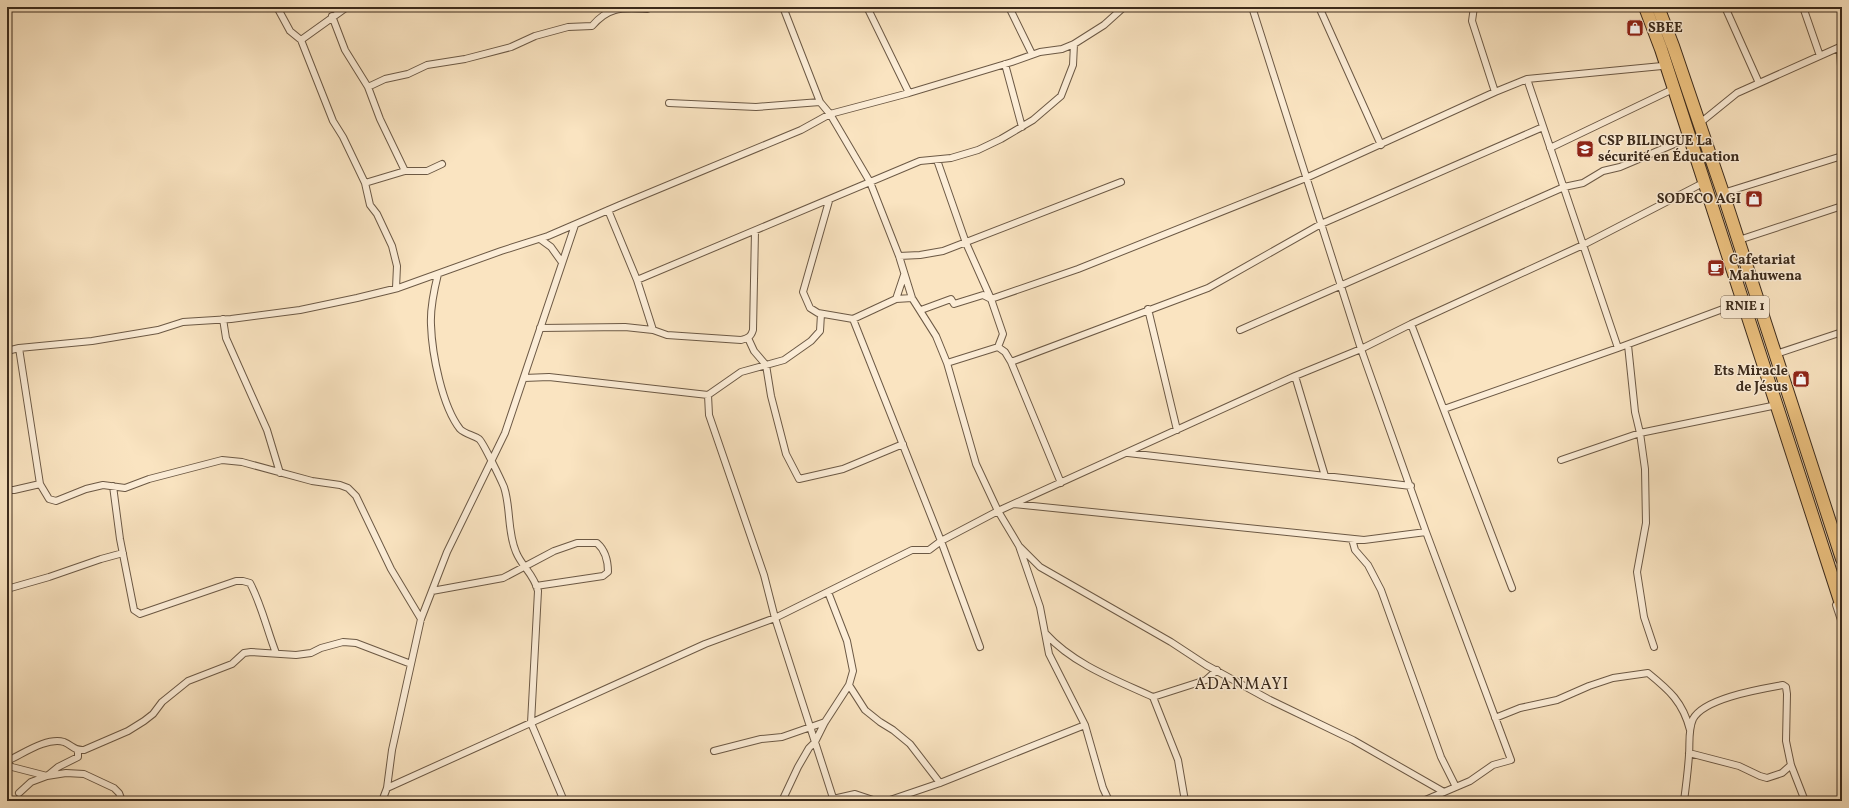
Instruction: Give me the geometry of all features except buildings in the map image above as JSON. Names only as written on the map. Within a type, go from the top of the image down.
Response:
[{"type":"highway","name":"RNIE 1","points":[[1645,7],[1664,57],[1842,607]]},
{"type":"highway","name":"RNIE 1","points":[[1658,7],[1700,123],[1842,559]]},
{"type":"street","points":[[278,7],[290,31],[301,40],[333,121],[343,137],[365,183],[370,205],[377,214],[392,246],[397,266],[396,288]]},
{"type":"street","points":[[301,40],[332,16],[347,7]]},
{"type":"street","points":[[368,87],[385,79],[408,74],[427,64],[464,59],[511,47],[535,36],[568,27],[592,26],[599,18],[615,9],[647,9],[652,7]]},
{"type":"street","points":[[783,7],[820,102],[830,114],[870,182],[899,256],[912,298],[921,310],[936,336],[947,363],[976,464],[998,511],[1019,546],[1040,607],[1049,654],[1085,725],[1103,788],[1109,801]]},
{"type":"street","points":[[867,7],[909,93]]},
{"type":"street","points":[[1009,7],[1032,54]]},
{"type":"street","points":[[7,351],[19,348],[92,340],[158,330],[183,322],[300,310],[358,298],[396,288],[500,251],[540,239],[575,225],[801,130],[830,114],[909,93],[1005,64],[1032,54],[1062,49],[1074,44],[1104,25],[1124,7]]},
{"type":"street","points":[[1252,7],[1361,349],[1411,486],[1426,532],[1511,760],[1493,765],[1470,781],[1423,801]]},
{"type":"street","points":[[1318,7],[1381,145]]},
{"type":"street","points":[[1474,7],[1472,21],[1495,92]]},
{"type":"street","points":[[1640,7],[1662,66],[1669,91],[1702,184],[1738,303],[1842,623]]},
{"type":"street","points":[[1725,7],[1758,83]]},
{"type":"street","points":[[1803,7],[1820,56]]},
{"type":"street","points":[[332,16],[345,50],[368,87],[405,171]]},
{"type":"street","points":[[637,280],[755,232],[920,161],[951,158],[978,150],[1022,127],[1033,120],[1061,96],[1073,65],[1074,44]]},
{"type":"street","points":[[1700,123],[1737,93],[1841,47],[1842,85]]},
{"type":"street","points":[[1005,64],[1022,127]]},
{"type":"street","points":[[921,310],[951,299],[954,304],[983,295],[991,299],[1078,269],[1306,178],[1495,92],[1527,79],[1662,66]]},
{"type":"street","points":[[1527,79],[1618,348]]},
{"type":"street","points":[[1550,148],[1669,91]]},
{"type":"street","points":[[669,103],[756,107],[820,102]]},
{"type":"street","points":[[1011,362],[1148,309],[1208,288],[1321,224],[1544,127]]},
{"type":"street","points":[[1240,330],[1564,187],[1583,183],[1603,171],[1620,167],[1686,139]]},
{"type":"street","points":[[1723,193],[1842,156]]},
{"type":"street","points":[[937,160],[966,243],[991,299],[1003,334],[998,347]]},
{"type":"street","points":[[365,183],[405,171],[427,170],[442,164]]},
{"type":"street","points":[[899,256],[920,255],[943,251],[1120,182]]},
{"type":"street","points":[[387,788],[706,644],[776,618],[912,550],[929,550],[941,541],[998,511],[1295,376],[1361,349],[1411,324],[1583,245],[1702,184]]},
{"type":"street","points":[[828,201],[803,292],[810,308],[821,314],[853,319],[896,299],[912,298]]},
{"type":"street","points":[[1739,240],[1842,206]]},
{"type":"street","points":[[608,210],[637,280],[653,330]]},
{"type":"street","points":[[382,801],[387,788],[392,750],[421,619],[448,552],[505,433],[561,261],[575,225]]},
{"type":"street","points":[[540,328],[625,327],[653,330],[667,335],[741,340],[748,338],[752,334],[753,330],[755,232]]},
{"type":"street","points":[[540,239],[551,247],[561,261]]},
{"type":"street","points":[[438,274],[433,295],[431,324],[441,388],[453,416],[461,430],[480,439],[504,487],[511,538],[516,554],[536,580],[538,591],[531,722],[545,760],[564,801]]},
{"type":"street","points":[[896,299],[904,275]]},
{"type":"street","points":[[1444,409],[1628,345],[1738,303]]},
{"type":"street","points":[[1148,309],[1177,430]]},
{"type":"street","points":[[524,378],[549,377],[708,394],[741,372],[784,360],[811,341],[820,331],[821,314]]},
{"type":"street","points":[[223,319],[226,338],[267,430],[274,458],[280,473]]},
{"type":"street","points":[[853,319],[941,541],[980,647]]},
{"type":"street","points":[[1411,324],[1512,588]]},
{"type":"street","points":[[1776,354],[1842,332]]},
{"type":"street","points":[[748,338],[754,351],[766,366],[771,396],[786,454],[799,479],[843,469],[903,444]]},
{"type":"street","points":[[1628,345],[1634,412],[1640,433],[1645,469],[1646,523],[1636,572],[1644,617],[1654,647]]},
{"type":"street","points":[[998,347],[1005,352],[1011,362],[1061,482]]},
{"type":"street","points":[[947,363],[998,347]]},
{"type":"street","points":[[19,348],[40,484],[49,499],[56,501],[86,489],[103,485],[130,486],[149,479],[216,461],[242,462],[312,481],[340,485],[348,488],[356,496],[391,569],[421,619]]},
{"type":"street","points":[[1295,376],[1325,476]]},
{"type":"street","points":[[708,394],[709,415],[764,575],[776,618],[812,727],[815,742],[834,800],[855,794],[876,801]]},
{"type":"street","points":[[1561,460],[1640,433],[1772,406]]},
{"type":"street","points":[[1128,453],[1411,486]]},
{"type":"street","points":[[264,468],[274,458]]},
{"type":"street","points":[[7,490],[14,490],[40,484]]},
{"type":"street","points":[[113,486],[123,553],[134,610],[136,613],[140,614],[236,581],[243,581],[250,583],[260,602],[276,653]]},
{"type":"street","points":[[1014,504],[1364,540],[1426,532]]},
{"type":"street","points":[[1352,539],[1355,550],[1368,565],[1381,590],[1441,757],[1456,787]]},
{"type":"street","points":[[432,591],[503,578],[554,551],[577,543],[597,543],[604,550],[608,572],[603,576],[536,586]]},
{"type":"street","points":[[1019,546],[1040,567],[1217,670],[1268,699],[1353,740],[1444,792]]},
{"type":"street","points":[[7,589],[123,553]]},
{"type":"street","points":[[782,801],[798,767],[809,748],[815,742],[825,722],[849,685],[853,671],[847,641],[828,592]]},
{"type":"street","points":[[1045,633],[1055,644],[1100,673],[1153,697],[1206,680],[1217,670]]},
{"type":"street","points":[[47,776],[12,767],[7,762],[43,744],[64,742],[78,751],[84,750],[128,730],[153,714],[162,702],[188,681],[232,664],[244,653],[251,652],[296,655],[311,653],[321,648],[343,642],[356,643],[411,664]]},
{"type":"street","points":[[1496,718],[1520,708],[1557,700],[1589,686],[1613,678],[1648,673],[1668,689],[1686,713],[1690,730],[1684,801]]},
{"type":"street","points":[[849,685],[865,710],[910,744],[940,783]]},
{"type":"street","points":[[1690,730],[1695,715],[1707,705],[1725,698],[1783,685],[1786,687],[1787,694],[1786,741],[1791,765],[1805,801]]},
{"type":"street","points":[[1153,697],[1178,760],[1185,801]]},
{"type":"street","points":[[714,751],[762,739],[782,737],[825,722]]},
{"type":"street","points":[[887,801],[940,783],[1085,725]]},
{"type":"street","points":[[47,776],[58,766],[78,757],[78,751]]},
{"type":"street","points":[[1689,753],[1738,766],[1767,778],[1782,773],[1791,765]]},
{"type":"street","points":[[19,793],[31,782],[47,776],[66,773],[84,774],[114,788],[119,792],[122,801]]},
{"type":"place","name":"SBEE","points":[[1635,28]]},
{"type":"place","name":"CSP BILINGUE La sécurité en Éducation","points":[[1585,149]]},
{"type":"place","name":"SODECO AGI","points":[[1754,199]]},
{"type":"place","name":"Cafetariat Mahuwena","points":[[1716,268]]},
{"type":"place","name":"Ets Miracle de Jésus","points":[[1801,379]]},
{"type":"district","name":"ADANMAYI","points":[[1242,685]]}]
